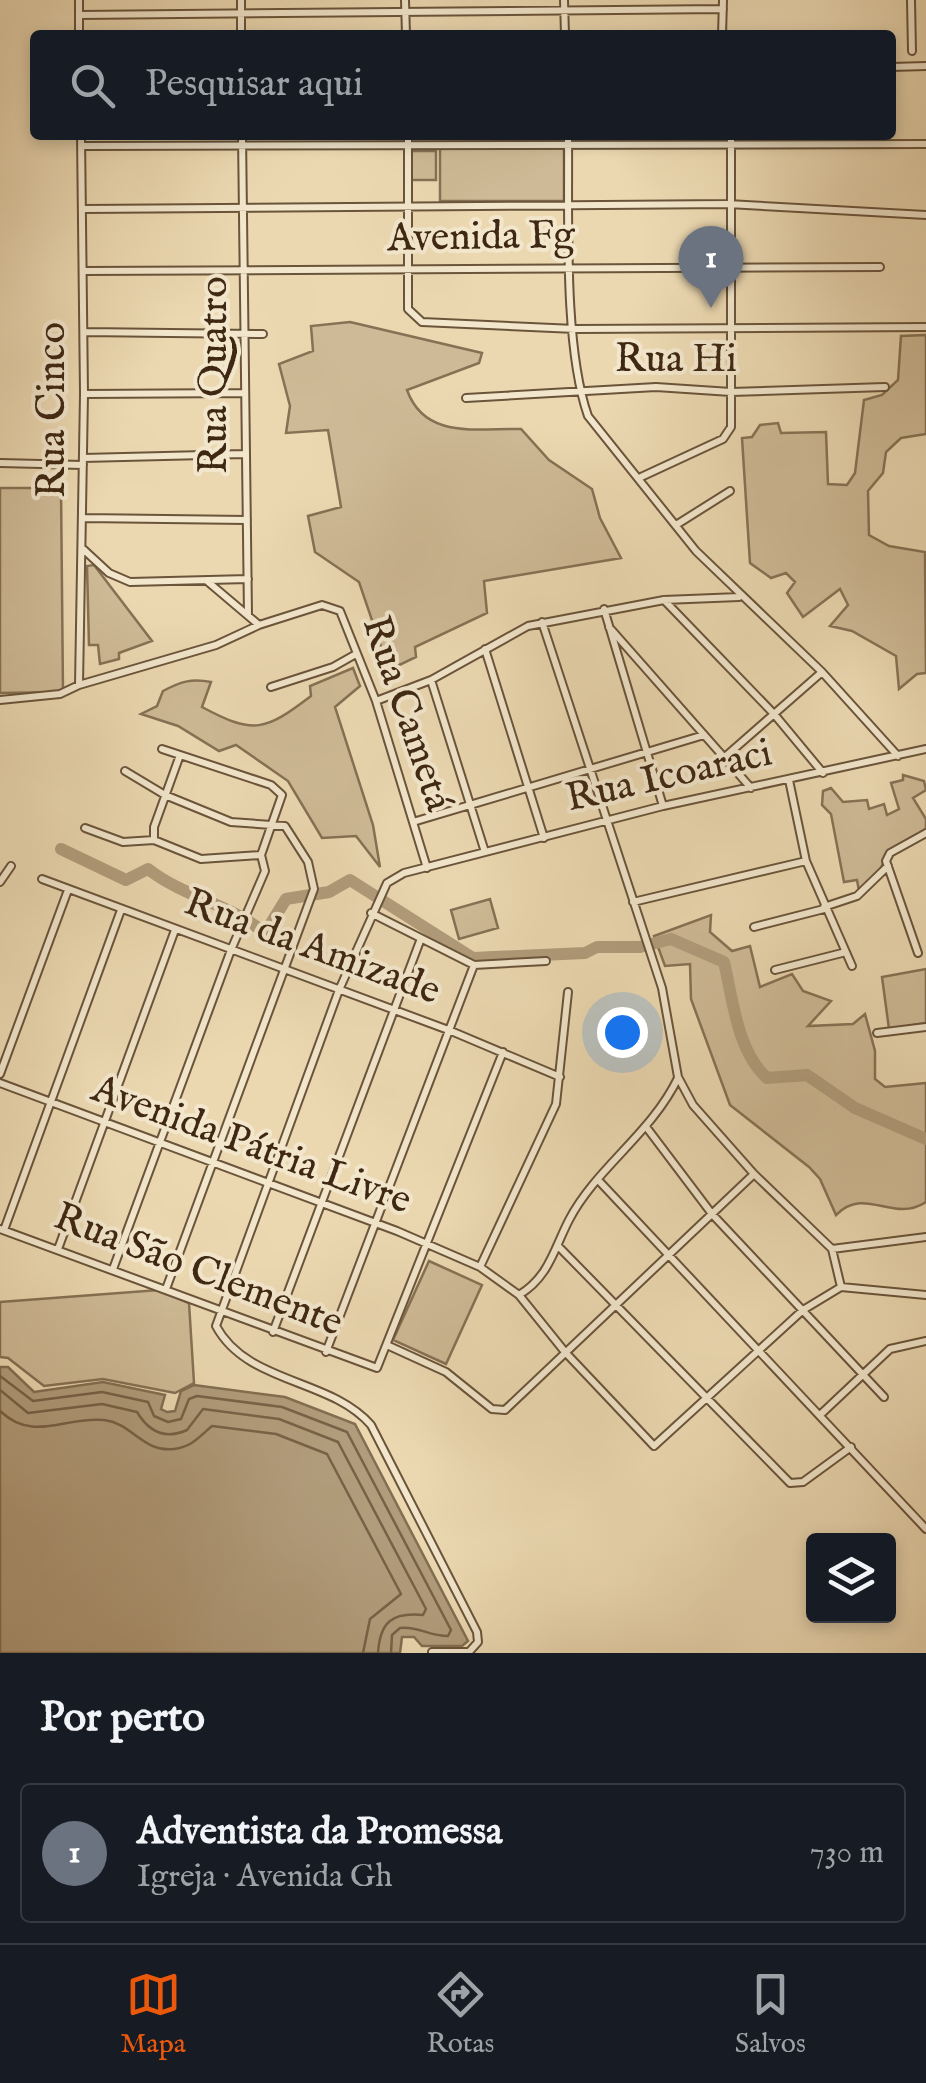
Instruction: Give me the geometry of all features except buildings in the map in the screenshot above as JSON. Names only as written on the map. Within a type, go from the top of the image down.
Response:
[{"type":"street","points":[[79,0],[79,30]]},
{"type":"street","points":[[241,0],[241,30]]},
{"type":"street","points":[[405,0],[406,30]]},
{"type":"street","points":[[911,0],[912,50]]},
{"type":"street","points":[[79,15],[406,12],[564,4],[723,5],[722,30]]},
{"type":"street","points":[[564,4],[565,30]]},
{"type":"street","points":[[896,67],[926,66]]},
{"type":"street","name":"Rua Cinco","points":[[78,684],[84,394],[81,140]]},
{"type":"street","name":"Rua Quatro","points":[[242,140],[248,615]]},
{"type":"street","points":[[408,140],[408,306],[417,319],[441,325],[574,329],[926,328]]},
{"type":"street","points":[[81,146],[408,146],[545,140]]},
{"type":"street","points":[[568,140],[574,329],[580,390],[588,416],[739,598],[822,672],[898,756]]},
{"type":"street","points":[[641,478],[727,436],[731,427],[730,140],[926,144]]},
{"type":"street","points":[[83,209],[728,204],[926,215]]},
{"type":"street","name":"Avenida Fg","points":[[83,271],[880,267]]},
{"type":"street","points":[[84,332],[263,334]]},
{"type":"street","name":"Rua Hi","points":[[466,398],[656,387],[731,392],[885,387]]},
{"type":"street","points":[[84,394],[244,393]]},
{"type":"street","points":[[0,463],[244,454]]},
{"type":"street","points":[[676,525],[730,491]]},
{"type":"street","points":[[83,518],[247,520]]},
{"type":"street","points":[[82,549],[118,579],[248,579]]},
{"type":"street","points":[[0,700],[60,694],[78,684],[216,645],[259,625],[207,581]]},
{"type":"street","points":[[376,700],[431,680],[512,632],[542,622],[664,600],[739,598]]},
{"type":"street","points":[[664,600],[774,714],[824,774]]},
{"type":"street","name":"Rua Cametá","points":[[259,625],[329,606],[340,611],[376,700],[427,868]]},
{"type":"street","points":[[604,609],[663,806]]},
{"type":"street","points":[[542,622],[604,821],[650,950],[673,1030],[678,1077],[693,1104],[754,1174],[832,1249],[841,1286]]},
{"type":"street","points":[[609,627],[751,788]]},
{"type":"street","points":[[485,649],[544,838]]},
{"type":"street","points":[[271,687],[356,654]]},
{"type":"street","points":[[726,756],[822,672]]},
{"type":"street","points":[[431,680],[484,852]]},
{"type":"street","points":[[413,822],[704,734]]},
{"type":"street","points":[[113,1270],[231,950],[265,872],[261,855],[281,791],[162,749]]},
{"type":"street","name":"Rua Icoaraci","points":[[372,912],[392,878],[663,806],[926,749]]},
{"type":"street","points":[[154,840],[164,795],[180,756]]},
{"type":"street","points":[[125,772],[164,795],[231,822],[285,826],[308,862],[314,893],[166,1290]]},
{"type":"street","points":[[789,780],[806,861],[852,966]]},
{"type":"street","points":[[84,828],[123,842],[154,840],[201,859],[261,855]]},
{"type":"street","points":[[918,952],[888,866],[890,854],[926,833]]},
{"type":"street","points":[[633,902],[806,861]]},
{"type":"street","points":[[0,882],[11,866]]},
{"type":"street","points":[[754,927],[857,896],[888,866]]},
{"type":"street","name":"Rua da Amizade","points":[[42,879],[451,1031],[560,1077]]},
{"type":"street","points":[[0,1074],[68,890]]},
{"type":"street","points":[[2,1229],[121,910]]},
{"type":"street","points":[[432,1652],[469,1652],[478,1642],[477,1632],[376,1434],[348,1405],[242,1356],[217,1330],[220,1310],[372,912],[420,941],[474,965],[546,961]]},
{"type":"street","points":[[58,1249],[175,930]]},
{"type":"street","points":[[273,1332],[420,941]]},
{"type":"street","points":[[776,970],[846,952]]},
{"type":"street","points":[[326,1352],[474,965]]},
{"type":"street","points":[[480,1267],[556,1104],[568,992]]},
{"type":"street","points":[[877,1033],[926,1027]]},
{"type":"street","points":[[503,1052],[389,1346],[446,1372],[492,1409],[505,1410],[754,1174]]},
{"type":"street","points":[[519,1295],[538,1281],[576,1208],[647,1128],[678,1077]]},
{"type":"street","name":"Avenida Pátria Livre","points":[[0,1083],[374,1222],[480,1267],[519,1295],[565,1352],[654,1446],[707,1401]]},
{"type":"street","points":[[647,1128],[712,1214],[884,1397]]},
{"type":"street","points":[[600,1182],[926,1529]]},
{"type":"street","name":"Rua São Clemente","points":[[2,1229],[374,1369],[389,1346]]},
{"type":"street","points":[[832,1249],[926,1238]]},
{"type":"street","points":[[559,1246],[790,1483],[799,1484],[851,1448]]},
{"type":"street","points":[[707,1401],[803,1310],[841,1286],[926,1295]]},
{"type":"street","points":[[820,1415],[890,1349],[926,1341]]},
{"type":"shaded area","points":[[440,148],[564,148],[564,201],[440,201]]},
{"type":"shaded area","points":[[411,151],[436,151],[436,180],[411,180]]},
{"type":"shaded area","points":[[350,322],[482,353],[479,363],[407,390],[415,406],[426,417],[454,428],[521,429],[549,460],[592,489],[600,518],[621,558],[484,581],[487,613],[415,647],[416,657],[389,670],[359,582],[315,552],[308,516],[341,507],[328,430],[286,433],[290,406],[279,364],[313,351],[311,326]]},
{"type":"shaded area","points":[[926,335],[926,434],[901,438],[886,452],[883,473],[868,491],[869,535],[889,546],[925,552],[926,673],[917,674],[899,689],[896,656],[852,631],[830,626],[848,605],[840,589],[803,617],[787,593],[795,582],[786,573],[771,578],[750,563],[742,438],[752,437],[760,425],[778,423],[781,433],[826,432],[828,484],[847,485],[855,473],[864,400],[882,395],[898,380],[901,336]]},
{"type":"shaded area","points":[[0,488],[61,488],[63,692],[0,693]]},
{"type":"shaded area","points":[[94,565],[152,641],[119,653],[119,659],[100,664],[98,645],[89,645],[87,566]]},
{"type":"shaded area","points":[[353,668],[360,686],[335,707],[373,825],[380,867],[356,836],[322,838],[288,781],[236,745],[219,751],[178,726],[141,714],[157,706],[163,691],[186,682],[204,681],[211,682],[202,707],[234,722],[259,725],[282,716],[311,696],[310,686]]},
{"type":"shaded area","points":[[903,775],[924,781],[926,790],[913,798],[926,819],[926,829],[887,854],[878,875],[859,891],[857,880],[844,882],[831,814],[822,805],[823,791],[831,788],[843,802],[867,800],[869,809],[884,804],[887,815],[899,809],[891,783],[903,780]]},
{"type":"shaded area","points":[[490,899],[498,928],[459,939],[451,910]]},
{"type":"shaded area","points":[[711,915],[710,932],[732,951],[750,946],[760,987],[792,974],[803,991],[831,1001],[808,1026],[853,1024],[865,1014],[875,1051],[875,1079],[885,1087],[926,1083],[926,1202],[902,1209],[858,1203],[836,1215],[820,1179],[809,1167],[730,1105],[691,999],[690,964],[665,966],[654,936]]},
{"type":"shaded area","points":[[926,969],[926,1023],[889,1029],[882,977]]},
{"type":"shaded area","points":[[429,1261],[482,1285],[446,1364],[393,1340]]},
{"type":"shaded area","points":[[159,1290],[189,1303],[194,1383],[175,1393],[103,1379],[44,1386],[8,1358],[0,1357],[0,1302]]},
{"type":"water","points":[[0,1367],[8,1367],[34,1392],[103,1382],[165,1395],[161,1409],[167,1412],[175,1411],[181,1391],[194,1385],[285,1397],[355,1424],[468,1641],[462,1646],[422,1646],[414,1637],[402,1637],[400,1653],[0,1653]]},
{"type":"waterway","points":[[61,849],[126,880],[148,869],[265,933],[286,899],[329,892],[350,880],[473,958],[585,953],[597,947],[640,947],[671,939],[724,962],[743,1039],[767,1078],[807,1075],[855,1108],[926,1139]]},
{"type":"place","name":"Adventista da Promessa","points":[[711,308]]}]
